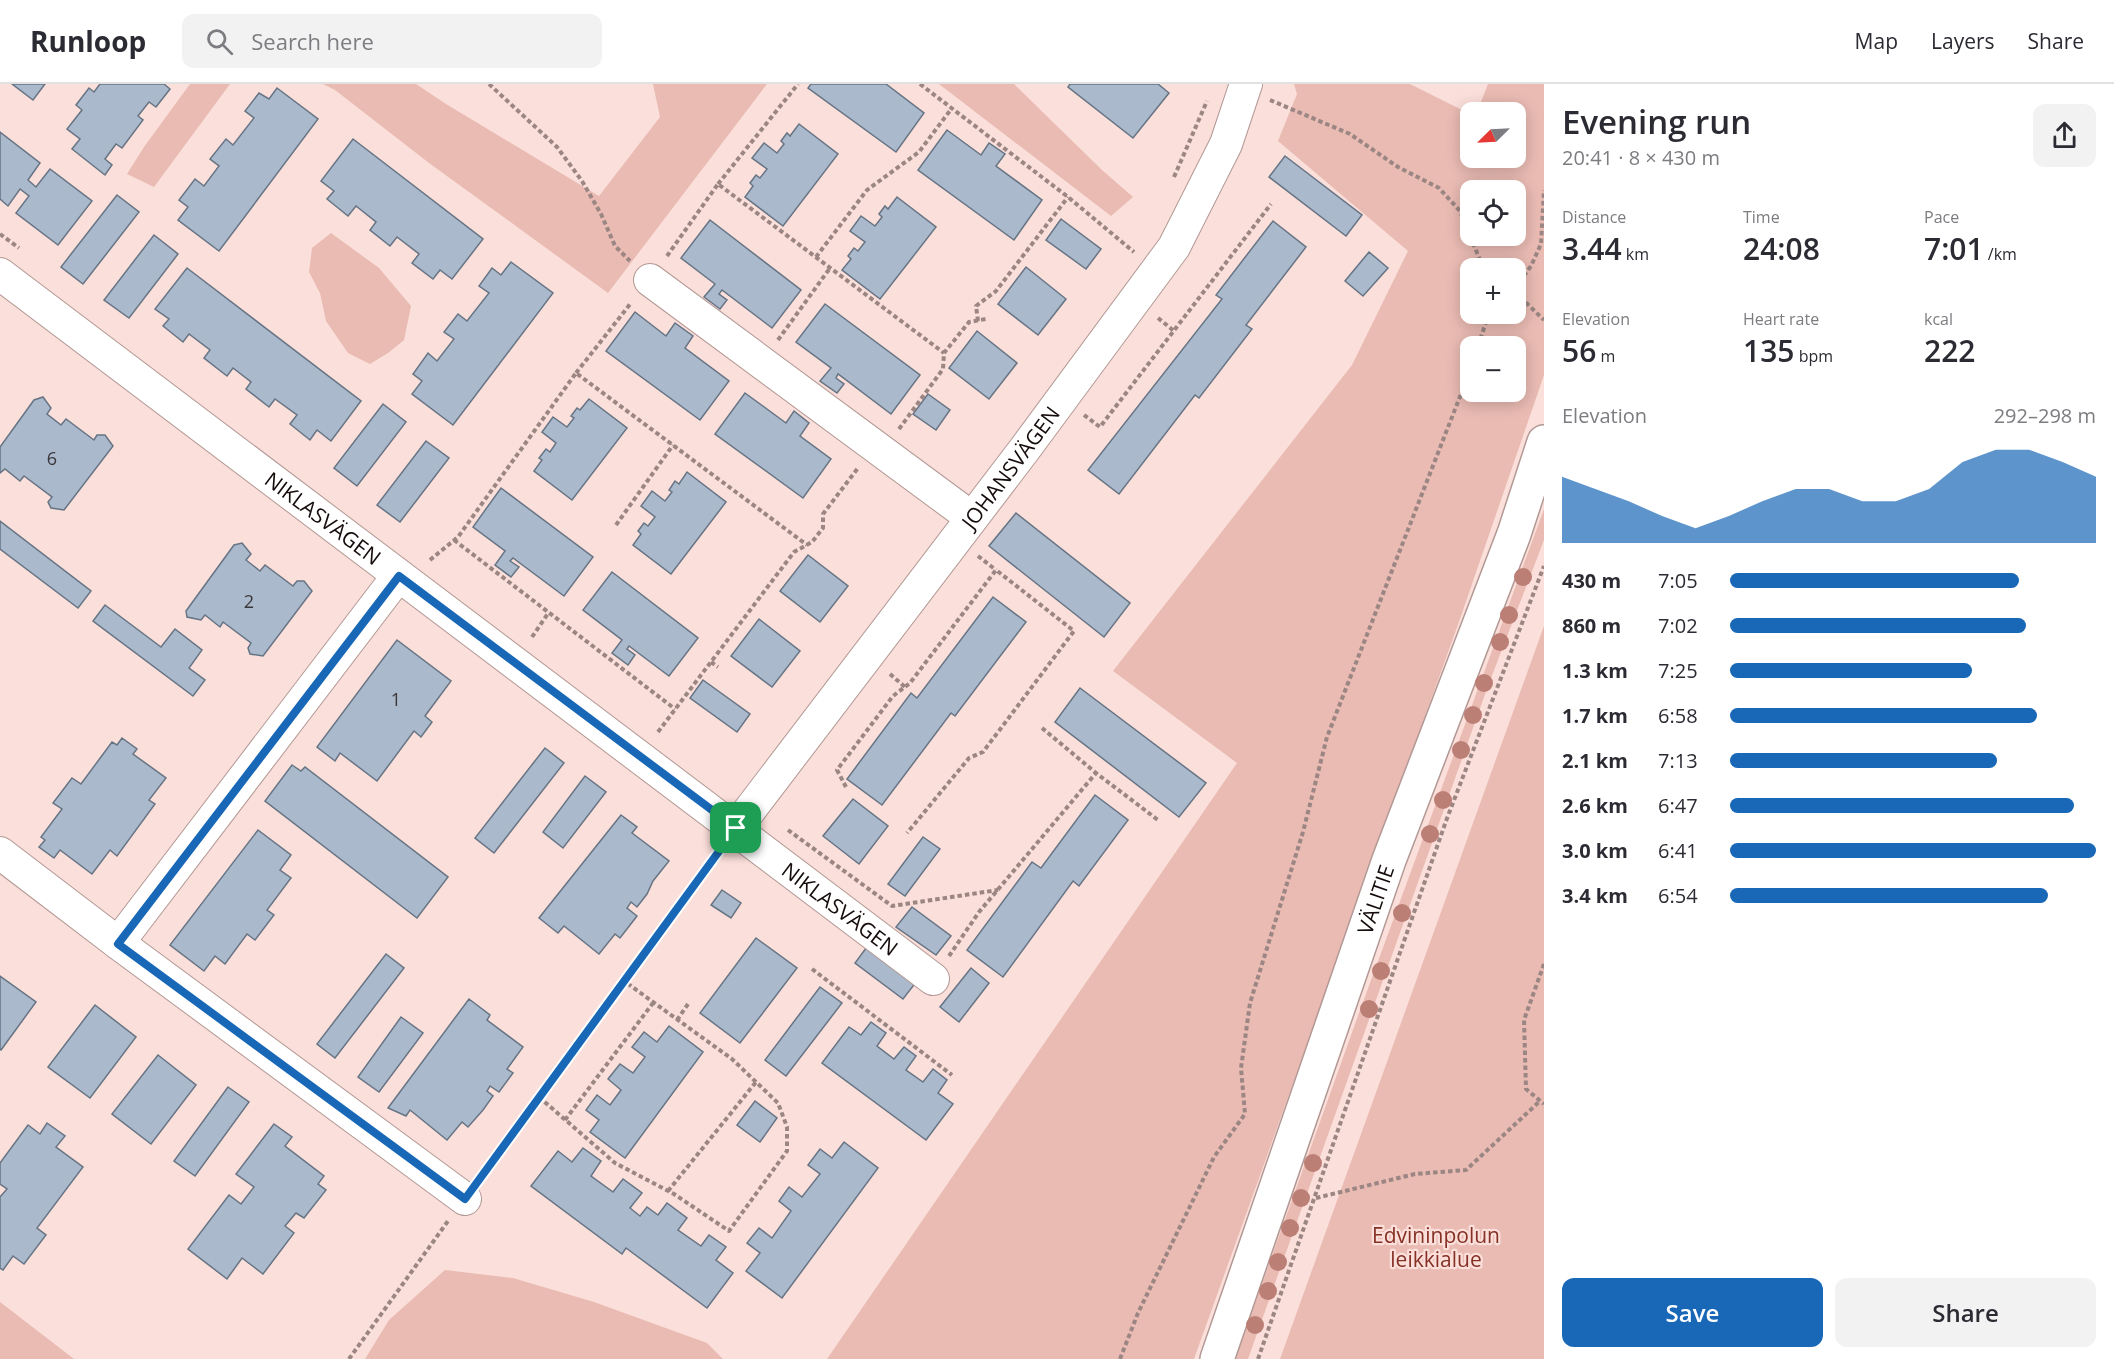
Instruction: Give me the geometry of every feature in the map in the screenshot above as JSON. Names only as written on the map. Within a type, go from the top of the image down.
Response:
[{"type":"main road","name":"VÄLITIE","points":[[1217,1359],[1389,860],[1514,534],[1544,442]]},
{"type":"street","name":"JOHANSVÄGEN","points":[[736,828],[1062,399],[1174,247],[1226,144],[1246,85]]},
{"type":"street","name":"NIKLASVÄGEN","points":[[0,274],[933,979]]},
{"type":"street","points":[[650,280],[972,518]]},
{"type":"street","points":[[118,944],[399,576]]},
{"type":"street","points":[[0,853],[118,944],[465,1199]]},
{"type":"path","points":[[489,84],[557,147],[582,181],[601,214],[615,246],[650,280]]},
{"type":"path","points":[[430,560],[454,540],[576,373],[650,280],[718,184],[798,84]]},
{"type":"path","points":[[920,84],[1068,197],[1135,253]]},
{"type":"path","points":[[1246,85],[1271,100],[1350,134],[1398,167],[1438,188],[1460,210]]},
{"type":"path","points":[[1171,183],[1209,95]]},
{"type":"path","points":[[816,257],[867,190],[919,152],[952,108]]},
{"type":"path","points":[[718,184],[944,353]]},
{"type":"path","points":[[1526,274],[1541,244],[1544,190]]},
{"type":"path","points":[[978,321],[976,306],[996,291],[1068,197]]},
{"type":"path","points":[[1062,399],[1100,428],[1271,204]]},
{"type":"path","points":[[1129,261],[1141,244]]},
{"type":"path","points":[[777,341],[831,268]]},
{"type":"path","points":[[1526,301],[1544,320]]},
{"type":"path","points":[[658,732],[794,552],[812,542],[823,528],[824,514],[860,465],[882,452],[943,369],[944,353],[969,322],[986,319]]},
{"type":"path","points":[[576,373],[807,544]]},
{"type":"path","points":[[1120,1359],[1138,1313],[1214,1157],[1245,1114],[1241,1068],[1250,1003],[1303,832],[1327,737],[1460,397]]},
{"type":"path","points":[[616,525],[673,445]]},
{"type":"path","points":[[454,540],[675,709]]},
{"type":"path","points":[[1258,1359],[1446,821],[1544,566]]},
{"type":"path","points":[[846,787],[837,770],[893,696],[910,683],[996,570],[1074,631],[983,752],[969,758],[908,833]]},
{"type":"path","points":[[532,637],[549,612]]},
{"type":"path","points":[[711,662],[718,667]]},
{"type":"path","points":[[1042,728],[1158,820]]},
{"type":"path","points":[[933,979],[979,912],[1096,772]]},
{"type":"path","points":[[349,1359],[736,828]]},
{"type":"path","points":[[869,889],[892,906],[998,890]]},
{"type":"path","points":[[1316,1198],[1415,1174],[1466,1170],[1542,1103],[1526,1089],[1524,1020],[1544,964]]},
{"type":"path","points":[[812,969],[952,1075]]},
{"type":"path","points":[[539,1097],[615,1163],[668,1191],[729,1231],[787,1151],[787,1127],[778,1102],[732,1059],[624,981]]},
{"type":"path","points":[[565,1120],[653,1002]]},
{"type":"path","points":[[677,1020],[688,1004]]},
{"type":"path","points":[[668,1191],[756,1082]]},
{"type":"green space","points":[[190,84],[230,84],[154,187],[127,174],[144,147]]},
{"type":"green space","points":[[323,84],[416,84],[599,196],[660,117],[653,84],[767,84],[608,293],[429,163],[335,90]]},
{"type":"green space","points":[[939,84],[1014,84],[1133,197],[1111,216]]},
{"type":"green space","points":[[1294,84],[1410,84],[1460,109],[1460,168],[1526,168],[1526,102],[1481,102],[1488,84],[1544,84],[1544,375],[1460,619],[1194,1359],[827,1359],[1237,763],[1113,671],[1352,365],[1408,251],[1278,141],[1297,94]]},
{"type":"green space","points":[[331,233],[379,268],[411,306],[404,340],[370,364],[348,353],[326,321],[320,293],[309,272],[312,248]]},
{"type":"green space","points":[[1544,509],[1544,540],[1488,686],[1248,1359],[1235,1359],[1359,1013]]},
{"type":"green space","name":"Edvininpolun leikkialue","points":[[1544,626],[1544,1359],[1280,1359]]},
{"type":"green space","points":[[445,1270],[513,1278],[594,1302],[707,1343],[723,1359],[365,1359],[389,1320]]},
{"type":"green space","points":[[0,1302],[74,1359],[0,1359]]},
{"type":"building","points":[[12,84],[45,84],[33,100]]},
{"type":"building","points":[[100,84],[164,84],[170,89],[156,107],[149,102],[138,116],[143,120],[122,148],[116,144],[105,159],[112,165],[105,175],[72,149],[80,139],[67,129],[82,110],[76,105],[89,88],[94,92]]},
{"type":"building","points":[[811,84],[886,84],[924,113],[896,152],[808,88]]},
{"type":"building","points":[[1070,84],[1158,84],[1169,93],[1133,138],[1068,87]]},
{"type":"building","points":[[277,88],[318,119],[219,251],[178,220],[188,207],[179,200],[195,179],[204,186],[219,166],[210,159],[226,139],[233,145],[254,118],[245,111],[259,93],[269,99]]},
{"type":"building","points":[[799,124],[838,154],[783,226],[745,197],[753,186],[750,183],[756,175],[760,178],[767,169],[752,158],[764,143],[777,153],[784,144],[781,141],[787,133],[790,136]]},
{"type":"building","points":[[947,130],[981,155],[989,143],[1005,154],[996,166],[1042,200],[1014,240],[918,170]]},
{"type":"building","points":[[0,132],[40,163],[28,180],[36,187],[50,169],[92,201],[58,245],[16,213],[29,196],[20,189],[8,206],[0,199]]},
{"type":"building","points":[[353,139],[483,239],[452,279],[440,270],[433,279],[412,263],[419,254],[397,237],[390,246],[370,230],[376,222],[356,206],[348,216],[327,199],[334,191],[321,181]]},
{"type":"building","points":[[1285,156],[1362,215],[1346,236],[1269,177]]},
{"type":"building","points":[[117,195],[139,212],[83,284],[61,267]]},
{"type":"building","points":[[897,197],[936,227],[880,299],[842,270],[851,259],[848,256],[854,248],[858,251],[865,242],[850,231],[861,216],[875,226],[882,217],[879,214],[885,206],[888,209]]},
{"type":"building","points":[[1061,219],[1101,249],[1086,269],[1046,240]]},
{"type":"building","points":[[710,220],[801,290],[772,328],[722,290],[719,294],[727,300],[720,309],[704,297],[715,284],[681,258]]},
{"type":"building","points":[[1273,221],[1306,247],[1246,325],[1252,329],[1199,398],[1195,395],[1119,494],[1088,470],[1222,299],[1216,295]]},
{"type":"building","points":[[154,235],[178,254],[129,318],[104,300]]},
{"type":"building","points":[[1369,252],[1388,268],[1363,296],[1345,281]]},
{"type":"building","points":[[511,262],[553,293],[453,425],[412,394],[422,381],[413,374],[428,353],[437,361],[454,339],[444,332],[458,314],[467,321],[489,293],[479,286],[492,268],[501,275]]},
{"type":"building","points":[[1026,267],[1066,299],[1038,335],[998,304]]},
{"type":"building","points":[[187,268],[361,401],[331,441],[317,430],[310,440],[290,424],[297,415],[275,399],[269,407],[246,389],[251,382],[233,368],[227,376],[204,358],[210,350],[189,334],[183,342],[163,326],[169,319],[155,309]]},
{"type":"building","points":[[825,304],[920,375],[891,414],[838,374],[836,378],[844,384],[837,393],[820,381],[831,368],[796,342]]},
{"type":"building","points":[[635,312],[666,336],[675,323],[693,336],[685,348],[729,381],[700,420],[606,351]]},
{"type":"building","points":[[977,331],[1017,363],[989,399],[949,368]]},
{"type":"building","points":[[745,393],[786,423],[794,411],[809,423],[800,436],[831,459],[803,498],[715,434]]},
{"type":"building","points":[[928,394],[950,410],[936,430],[913,414]]},
{"type":"building","points":[[43,397],[51,408],[47,414],[61,425],[66,419],[94,440],[97,435],[105,435],[113,446],[64,510],[51,508],[48,502],[52,497],[24,476],[20,481],[5,469],[0,473],[0,447],[34,400]]},
{"type":"building","points":[[589,399],[627,428],[572,500],[534,471],[542,460],[539,458],[546,449],[550,452],[556,443],[542,432],[553,417],[567,427],[574,418],[571,416],[577,408],[580,410]]},
{"type":"building","points":[[383,404],[406,422],[357,486],[334,468]]},
{"type":"building","points":[[426,441],[449,458],[400,522],[377,505]]},
{"type":"building","points":[[687,472],[726,502],[671,574],[633,545],[641,534],[638,531],[644,523],[648,526],[655,517],[641,506],[652,491],[665,501],[672,492],[669,490],[675,481],[679,484]]},
{"type":"building","points":[[501,488],[593,557],[564,596],[513,558],[510,561],[519,567],[511,577],[495,565],[505,551],[473,527]]},
{"type":"building","points":[[1016,513],[1130,603],[1104,637],[989,546]]},
{"type":"building","points":[[0,521],[91,591],[78,608],[0,549]]},
{"type":"building","points":[[242,543],[251,554],[246,560],[260,571],[265,565],[293,586],[297,581],[304,581],[312,591],[263,656],[250,654],[248,648],[251,643],[223,622],[220,627],[205,615],[201,620],[187,617],[186,611],[234,545]]},
{"type":"building","points":[[808,555],[848,586],[820,622],[780,591]]},
{"type":"building","points":[[612,572],[698,638],[669,676],[629,646],[627,649],[635,655],[628,665],[612,653],[622,640],[583,610]]},
{"type":"building","points":[[993,597],[1026,622],[955,716],[951,713],[882,805],[847,779],[911,693],[917,698]]},
{"type":"building","points":[[105,605],[161,647],[175,629],[202,650],[189,668],[205,680],[193,696],[93,621]]},
{"type":"building","points":[[759,619],[800,651],[772,687],[731,656]]},
{"type":"building","points":[[397,640],[451,681],[425,716],[432,722],[421,737],[414,731],[377,781],[340,753],[335,761],[317,747]]},
{"type":"building","points":[[703,680],[750,714],[737,732],[690,698]]},
{"type":"building","points":[[1080,688],[1206,783],[1179,817],[1055,722]]},
{"type":"building","points":[[122,738],[137,749],[133,754],[166,778],[149,800],[155,804],[117,856],[110,850],[92,874],[60,850],[54,858],[39,847],[45,840],[41,837],[62,809],[53,803],[72,778],[81,784],[112,742],[117,745]]},
{"type":"building","points":[[545,748],[564,763],[494,853],[475,838]]},
{"type":"building","points":[[292,765],[301,771],[305,767],[448,877],[417,918],[265,801]]},
{"type":"building","points":[[585,776],[606,792],[563,848],[543,832]]},
{"type":"building","points":[[1095,795],[1128,820],[1079,886],[1073,881],[1003,977],[967,950],[1032,862],[1041,868]]},
{"type":"building","points":[[853,799],[888,826],[859,864],[823,836]]},
{"type":"building","points":[[621,815],[637,827],[632,833],[669,861],[637,907],[631,902],[627,908],[637,916],[620,938],[615,934],[599,954],[564,926],[558,933],[539,918]]},
{"type":"building","points":[[258,830],[291,855],[280,870],[291,878],[267,910],[274,915],[255,940],[247,934],[225,964],[215,956],[204,971],[170,945]]},
{"type":"building","points":[[923,837],[940,849],[905,896],[888,884]]},
{"type":"building","points":[[722,890],[741,903],[731,918],[711,905]]},
{"type":"building","points":[[912,907],[951,936],[936,955],[896,927]]},
{"type":"building","points":[[756,938],[797,968],[740,1043],[700,1013]]},
{"type":"building","points":[[869,944],[917,981],[903,999],[855,963]]},
{"type":"building","points":[[386,954],[404,968],[335,1058],[317,1044]]},
{"type":"building","points":[[971,968],[989,983],[959,1022],[940,1007]]},
{"type":"building","points":[[0,976],[36,1002],[1,1050],[0,1049]]},
{"type":"building","points":[[820,987],[842,1003],[786,1076],[765,1060]]},
{"type":"building","points":[[469,999],[490,1015],[487,1020],[523,1047],[507,1069],[513,1073],[499,1092],[490,1086],[487,1091],[493,1096],[483,1110],[468,1127],[462,1122],[447,1140],[410,1110],[406,1116],[388,1108]]},
{"type":"building","points":[[95,1005],[136,1037],[90,1098],[48,1067]]},
{"type":"building","points":[[401,1017],[423,1033],[379,1092],[358,1077]]},
{"type":"building","points":[[871,1022],[886,1033],[877,1046],[894,1059],[904,1047],[916,1056],[906,1070],[923,1082],[933,1069],[947,1080],[938,1093],[953,1104],[926,1140],[822,1063],[849,1027],[861,1035]]},
{"type":"building","points":[[669,1026],[703,1052],[625,1158],[590,1132],[599,1120],[586,1110],[597,1095],[610,1105],[621,1090],[608,1079],[620,1064],[633,1073],[645,1057],[632,1047],[644,1032],[657,1042]]},
{"type":"building","points":[[158,1055],[196,1085],[151,1144],[112,1114]]},
{"type":"building","points":[[228,1087],[249,1102],[195,1176],[174,1161]]},
{"type":"building","points":[[755,1101],[777,1118],[760,1142],[737,1125]]},
{"type":"building","points":[[47,1123],[65,1136],[56,1147],[83,1167],[37,1228],[46,1235],[24,1264],[13,1256],[3,1270],[0,1268],[0,1197],[7,1189],[0,1184],[0,1163],[28,1125],[40,1134]]},
{"type":"building","points":[[274,1124],[292,1137],[285,1146],[324,1176],[318,1184],[326,1190],[304,1218],[296,1213],[285,1226],[294,1233],[263,1274],[242,1258],[227,1279],[188,1249],[229,1195],[241,1204],[254,1187],[236,1174]]},
{"type":"building","points":[[844,1142],[878,1168],[782,1298],[746,1271],[760,1253],[747,1243],[759,1228],[772,1238],[791,1211],[779,1201],[789,1187],[802,1197],[820,1174],[808,1165],[820,1149],[832,1158]]},
{"type":"building","points":[[583,1148],[601,1161],[591,1176],[613,1192],[623,1179],[642,1193],[630,1208],[640,1216],[647,1207],[658,1215],[667,1203],[687,1218],[678,1230],[701,1246],[709,1235],[726,1247],[716,1260],[733,1273],[707,1308],[626,1248],[622,1254],[531,1186],[558,1151],[572,1162]]},
{"type":"route","points":[[399,576],[736,828],[465,1199],[118,944],[399,576]]}]
